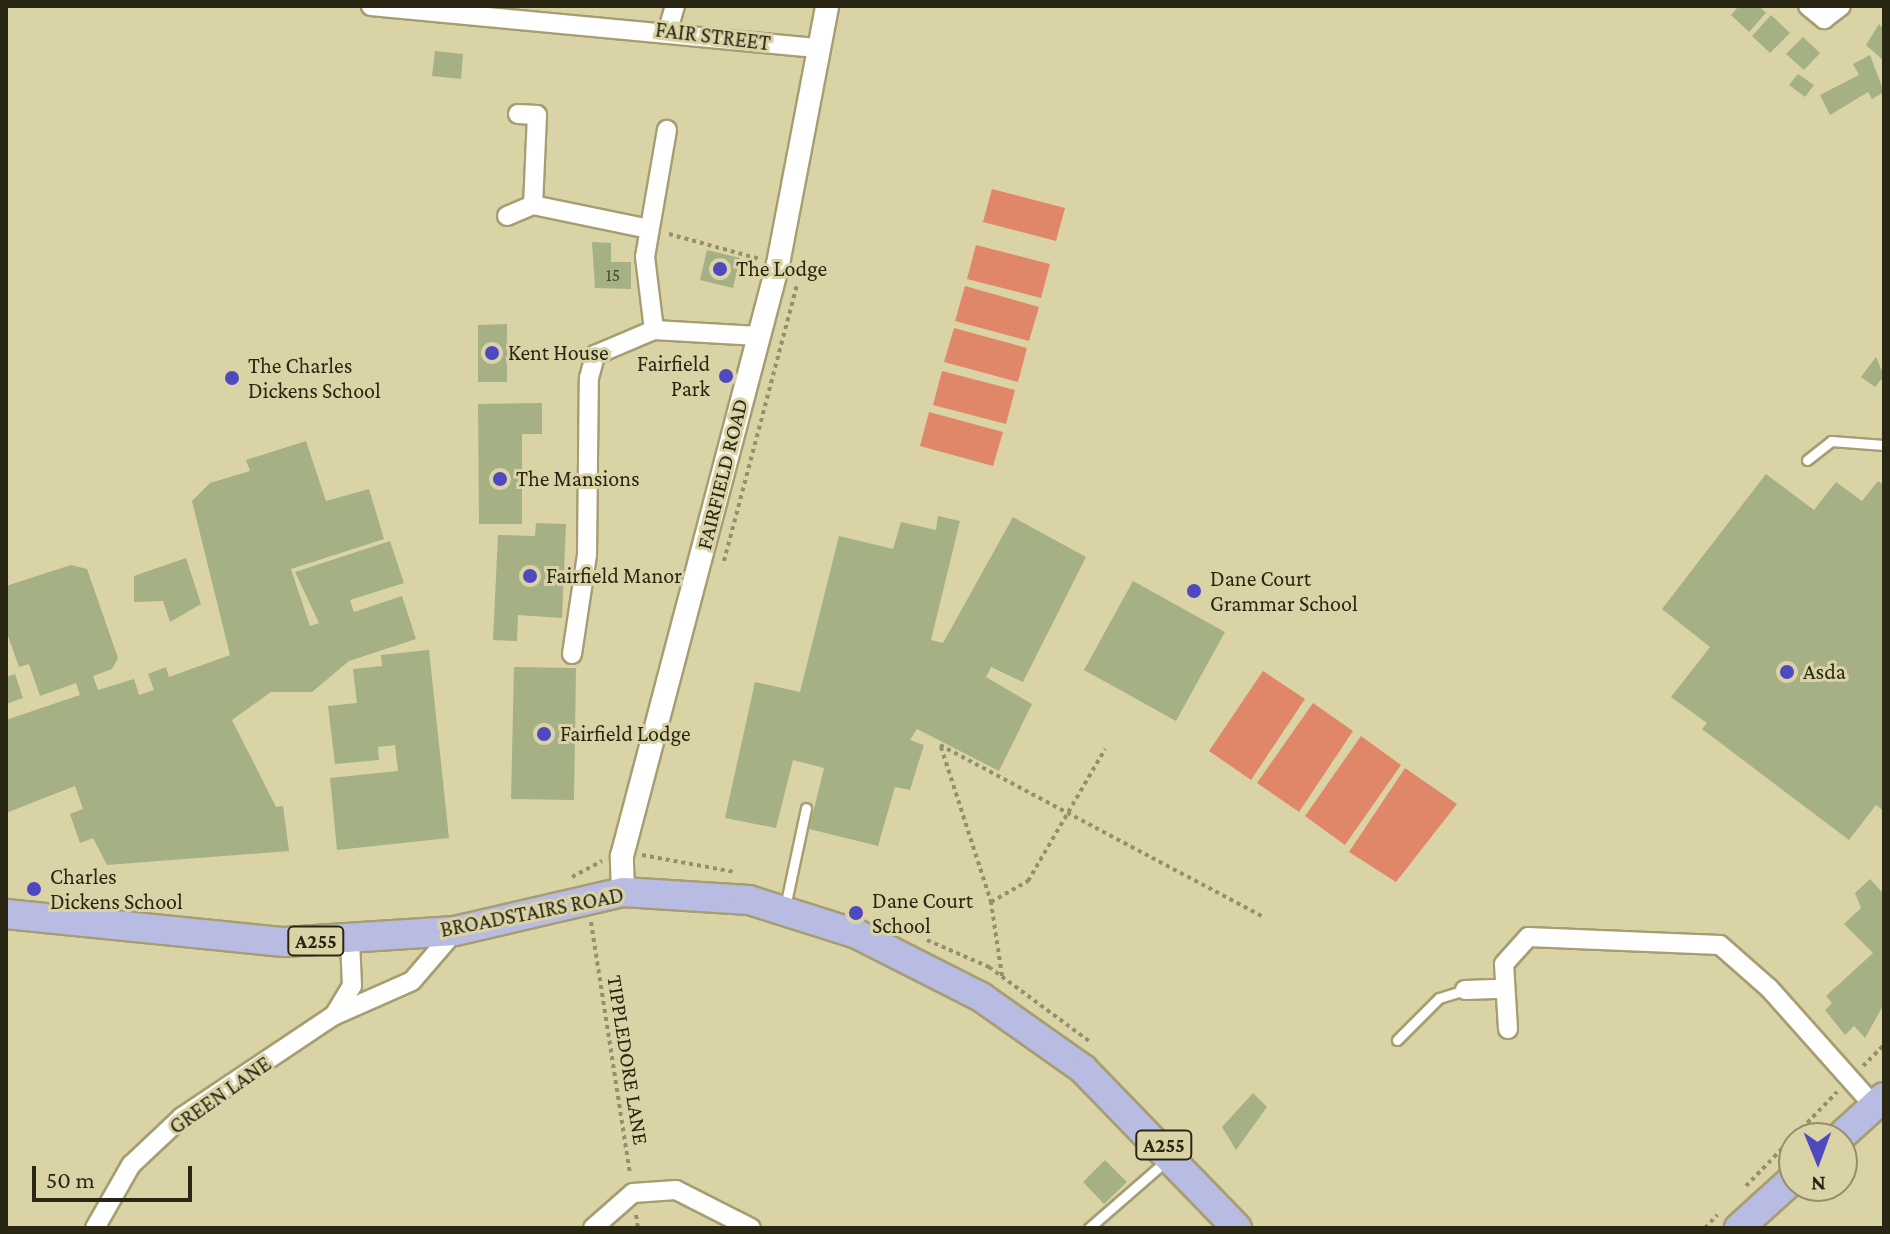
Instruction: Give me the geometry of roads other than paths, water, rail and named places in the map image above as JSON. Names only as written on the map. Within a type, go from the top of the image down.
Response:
[{"type":"main road","name":"BROADSTAIRS ROAD","points":[[6,914],[254,942],[350,940],[455,931],[575,891],[705,893],[784,910],[857,934],[981,997],[1083,1069],[1172,1155],[1237,1228]]},
{"type":"main road","points":[[1856,1122],[1879,1101]]},
{"type":"main road","points":[[1733,1217],[1778,1188]]},
{"type":"street","name":"FAIR STREET","points":[[374,6],[668,30],[816,48]]},
{"type":"street","points":[[668,30],[675,6]]},
{"type":"street","name":"FAIRFIELD ROAD","points":[[623,892],[622,856],[778,264],[816,48],[827,6]]},
{"type":"street","points":[[1808,6],[1818,26],[1841,6]]},
{"type":"street","points":[[518,114],[537,115],[533,205]]},
{"type":"street","points":[[654,330],[649,229],[667,130]]},
{"type":"street","points":[[507,216],[533,205],[649,229]]},
{"type":"street","points":[[572,654],[591,480],[589,378],[595,355],[654,330],[758,336]]},
{"type":"street","name":"GREEN LANE","points":[[95,1228],[131,1165],[182,1117],[333,1016],[392,993],[434,962],[455,931]]},
{"type":"street","points":[[1508,1029],[1502,989],[1512,947],[1543,933],[1720,945],[1769,988],[1848,1080],[1879,1101]]},
{"type":"street","points":[[350,940],[352,986],[392,993]]},
{"type":"street","name":"GREEN LANE","points":[[333,1016],[352,986]]},
{"type":"street","points":[[1465,990],[1502,989]]},
{"type":"street","points":[[593,1228],[633,1193],[676,1190],[751,1228]]},
{"type":"lane","points":[[1807,460],[1831,441],[1884,445]]},
{"type":"lane","points":[[784,910],[806,808]]},
{"type":"lane","points":[[1397,1040],[1439,998],[1465,990]]},
{"type":"lane","points":[[1089,1228],[1172,1155]]},
{"type":"place","name":"The Lodge","points":[[720,269]]},
{"type":"place","name":"Kent House","points":[[492,353]]},
{"type":"place","name":"Fairfield Park","points":[[726,376]]},
{"type":"place","name":"The Charles Dickens School","points":[[232,378]]},
{"type":"place","name":"The Mansions","points":[[500,479]]},
{"type":"place","name":"Fairfield Manor","points":[[530,576]]},
{"type":"place","name":"Dane Court Grammar School","points":[[1194,591]]},
{"type":"place","name":"Asda","points":[[1787,672]]},
{"type":"place","name":"Fairfield Lodge","points":[[544,734]]},
{"type":"place","name":"Charles Dickens School","points":[[34,889]]},
{"type":"place","name":"Dane Court School","points":[[856,913]]}]
